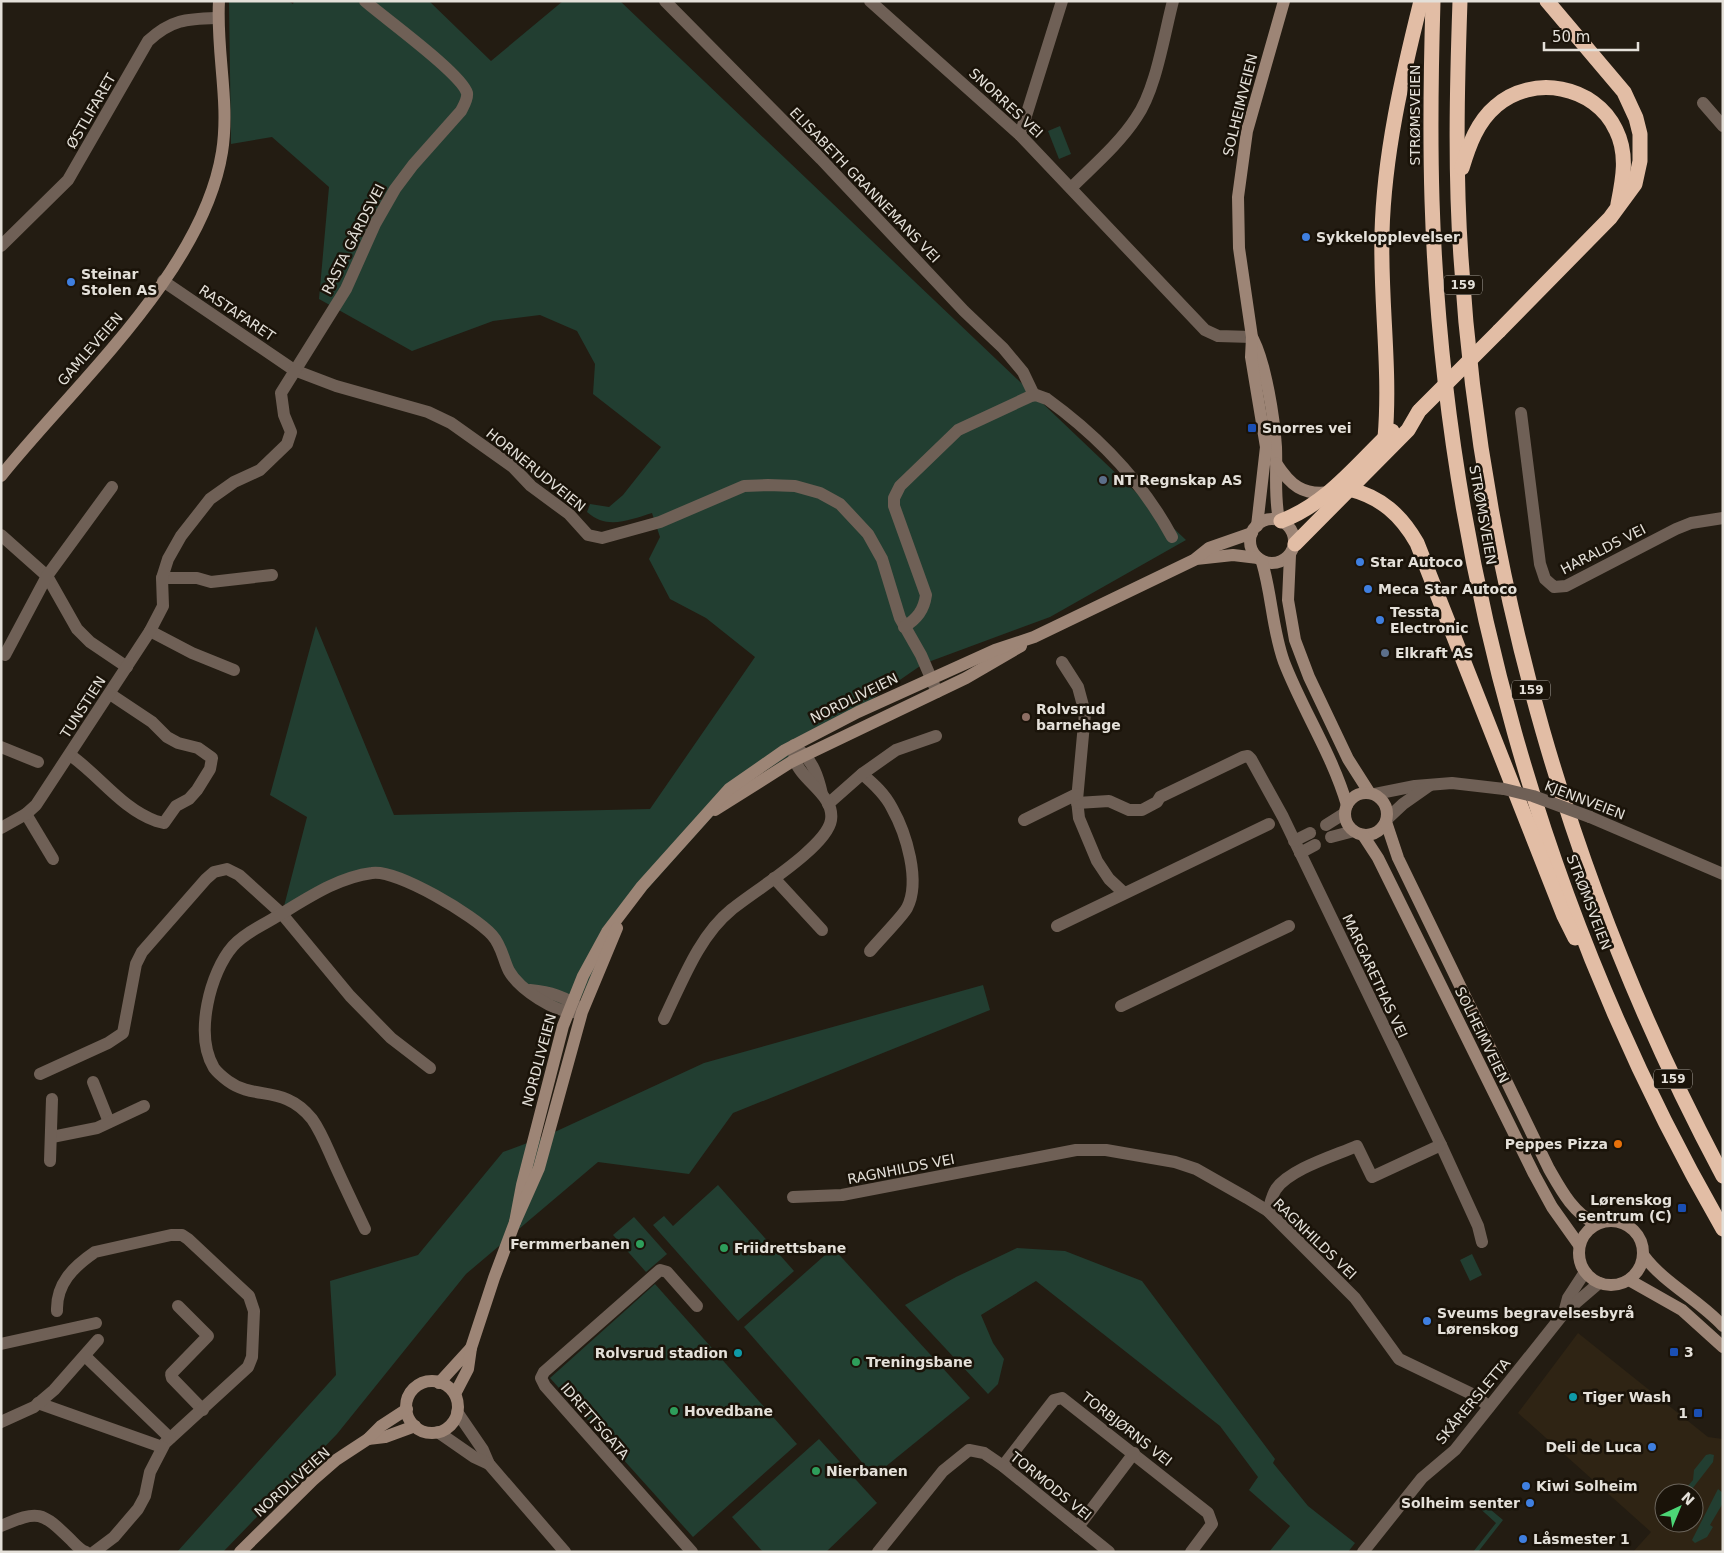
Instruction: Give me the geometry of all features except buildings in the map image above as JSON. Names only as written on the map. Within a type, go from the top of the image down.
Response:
[{"type":"highway","points":[[1384,438],[1388,398],[1382,273],[1384,199],[1403,70],[1422,1]]},
{"type":"highway","name":"STRØMSVEIEN","points":[[1433,1],[1431,147],[1435,257],[1448,399],[1469,530],[1499,668],[1538,808],[1578,923],[1657,1106],[1723,1228]]},
{"type":"highway","name":"STRØMSVEIEN","points":[[1460,1],[1457,102],[1461,258],[1473,390],[1501,561],[1528,678],[1561,794],[1609,929],[1665,1061],[1723,1176]]},
{"type":"highway","points":[[1280,520],[1295,516],[1330,492],[1384,438],[1420,410],[1597,234],[1635,184],[1641,146],[1636,118],[1624,92],[1547,1]]},
{"type":"highway","points":[[1458,179],[1475,133],[1494,107],[1511,95],[1535,87],[1562,89],[1592,102],[1616,129],[1623,155],[1624,169],[1617,209]]},
{"type":"highway","points":[[1292,550],[1408,430],[1420,410]]},
{"type":"highway","points":[[1349,489],[1372,496],[1392,509],[1408,528],[1417,543],[1564,916],[1632,1051]]},
{"type":"main road","name":"GAMLEVEIEN","points":[[1,476],[122,335],[164,281],[197,224],[220,164],[225,119],[218,18],[219,1]]},
{"type":"main road","name":"SOLHEIMVEIEN","points":[[1254,529],[1266,447],[1251,357],[1252,337],[1239,248],[1238,198],[1247,131],[1284,1]]},
{"type":"main road","name":"SOLHEIMVEIEN","points":[[1252,337],[1261,354],[1275,434],[1275,497],[1280,520]]},
{"type":"main road","points":[[1276,463],[1288,480],[1301,490],[1317,494],[1330,492]]},
{"type":"main road","name":"NORDLIVEIEN","points":[[515,1222],[522,1185],[570,1007],[595,953],[607,932],[655,870],[735,783],[794,745],[931,678],[995,650],[1034,637],[1194,560],[1209,548],[1254,529],[1265,520],[1280,520]]},
{"type":"main road","points":[[1254,529],[1250,544],[1260,560],[1280,649],[1292,681],[1336,771],[1346,809],[1347,823],[1358,833],[1374,834],[1387,821],[1387,807],[1380,797],[1372,793],[1344,750],[1309,677],[1295,640],[1288,600],[1292,530],[1280,520]]},
{"type":"main road","name":"NORDLIVEIEN","points":[[1194,560],[1233,555],[1274,564],[1292,550]]},
{"type":"main road","name":"NORDLIVEIEN","points":[[706,815],[800,758],[1000,660],[1034,637]]},
{"type":"main road","points":[[1346,809],[1354,796],[1372,793]]},
{"type":"main road","name":"SOLHEIMVEIEN","points":[[1387,821],[1398,858],[1549,1169],[1573,1206],[1587,1220],[1596,1224]]},
{"type":"main road","name":"SOLHEIMVEIEN","points":[[1358,833],[1378,858],[1534,1174],[1552,1207],[1579,1245]]},
{"type":"main road","name":"NORDLIVEIEN","points":[[454,1394],[468,1369],[472,1348],[515,1222],[539,1168],[582,1012],[621,916]]},
{"type":"main road","points":[[1644,1256],[1638,1271],[1629,1280],[1613,1286],[1599,1284],[1585,1272],[1579,1258],[1579,1245],[1585,1233],[1596,1224],[1617,1221],[1630,1227],[1639,1237],[1644,1256],[1655,1269],[1692,1297],[1723,1326]]},
{"type":"main road","points":[[1629,1280],[1682,1310],[1723,1347]]},
{"type":"main road","name":"NORDLIVEIEN","points":[[439,1382],[472,1348]]},
{"type":"main road","points":[[428,1382],[439,1382],[448,1387],[454,1394],[457,1412],[450,1425],[438,1432],[427,1432],[415,1426],[409,1418],[407,1409],[409,1397],[416,1387],[428,1382]]},
{"type":"main road","name":"NORDLIVEIEN","points":[[240,1552],[312,1480],[336,1460],[368,1439],[381,1426],[407,1409]]},
{"type":"main road","name":"NORDLIVEIEN","points":[[368,1439],[385,1438],[415,1426]]},
{"type":"street","name":"RASTA GÅRDSVEI","points":[[294,370],[346,289],[375,224],[396,189],[450,120],[461,111],[467,100],[463,84],[365,1]]},
{"type":"street","name":"ELISABETH GRANNEMANS VEI","points":[[665,1],[821,159],[958,304],[1003,348],[1023,372],[1034,395]]},
{"type":"street","name":"SNORRES VEI","points":[[870,1],[1020,134],[1205,330],[1218,336],[1252,337]]},
{"type":"street","points":[[1020,134],[1062,1]]},
{"type":"street","points":[[1071,188],[1117,142],[1137,117],[1148,96],[1174,1]]},
{"type":"street","name":"ØSTLIFARET","points":[[1,246],[68,180],[148,41],[161,29],[177,22],[218,18]]},
{"type":"street","points":[[1703,103],[1723,126]]},
{"type":"street","name":"RASTAFARET","points":[[164,281],[294,370]]},
{"type":"street","points":[[272,575],[211,582],[197,578],[162,578],[168,559],[181,536],[210,499],[234,482],[260,470],[287,444],[291,432],[284,415],[281,393],[294,370]]},
{"type":"street","name":"HORNERUDVEIEN","points":[[294,370],[336,386],[428,412],[451,423],[513,467],[531,486],[569,514],[588,535],[595,537],[602,538],[660,522],[744,486],[768,484],[796,486],[820,492],[840,504],[868,534],[882,559],[904,627],[921,655],[937,692]]},
{"type":"street","points":[[904,627],[917,618],[925,602],[926,595],[894,506],[897,491],[958,430],[1034,395],[1052,402],[1107,450],[1153,504],[1172,537]]},
{"type":"street","name":"HARALDS VEI","points":[[1521,413],[1527,473],[1540,564],[1545,579],[1554,587],[1566,586],[1684,526],[1723,518]]},
{"type":"street","points":[[5,655],[47,576],[112,487]]},
{"type":"street","points":[[1,535],[47,576],[77,628],[90,642],[128,667]]},
{"type":"street","name":"TUNSTIEN","points":[[1,828],[26,814],[36,805],[128,667],[163,606],[162,578]]},
{"type":"street","points":[[150,631],[192,653],[234,670]]},
{"type":"street","points":[[1062,662],[1078,687],[1085,713],[1077,798],[1079,818],[1097,861],[1108,879],[1124,893]]},
{"type":"street","points":[[67,759],[90,768],[110,791],[156,821],[164,823],[176,806],[188,799],[197,790],[210,769],[212,758],[198,748],[178,743],[167,737],[152,722],[110,694]]},
{"type":"street","points":[[825,799],[896,750],[936,736]]},
{"type":"street","points":[[664,1019],[708,934],[729,911],[774,878],[826,834],[832,819],[825,799],[809,781],[794,745]]},
{"type":"street","points":[[1,747],[38,762]]},
{"type":"street","name":"MARGARETHAS VEI","points":[[1077,798],[1109,801],[1128,810],[1142,810],[1157,802],[1160,797],[1248,756],[1256,767],[1300,853],[1441,1146],[1478,1226],[1482,1242]]},
{"type":"street","points":[[862,774],[877,787],[892,808],[906,843],[914,875],[912,895],[907,909],[870,951]]},
{"type":"street","name":"KJENNVEIEN","points":[[1372,793],[1415,786],[1452,783],[1504,789],[1533,796],[1590,817],[1723,874]]},
{"type":"street","points":[[1387,821],[1403,804],[1430,785]]},
{"type":"street","points":[[1024,820],[1077,798]]},
{"type":"street","points":[[1346,809],[1328,831],[1358,833]]},
{"type":"street","points":[[26,814],[54,859]]},
{"type":"street","points":[[1057,926],[1269,824]]},
{"type":"street","points":[[1294,841],[1310,833]]},
{"type":"street","points":[[1300,853],[1315,845]]},
{"type":"street","points":[[40,1074],[108,1043],[122,1033],[136,964],[142,952],[214,872],[227,869],[239,875],[282,914],[350,996],[391,1038],[430,1068]]},
{"type":"street","points":[[365,1230],[312,1120],[293,1101],[230,1082],[214,1068],[205,1045],[209,994],[220,965],[234,944],[255,929],[323,890],[366,874],[386,873],[426,890],[493,935],[502,949],[512,975],[530,990],[545,992],[582,1012]]},
{"type":"street","points":[[774,878],[822,930]]},
{"type":"street","points":[[1121,1006],[1289,926]]},
{"type":"street","points":[[93,1082],[110,1122]]},
{"type":"street","points":[[50,1161],[52,1099]]},
{"type":"street","points":[[52,1137],[97,1128],[144,1106]]},
{"type":"street","points":[[1268,1212],[1275,1190],[1285,1180],[1357,1146],[1372,1177],[1441,1146]]},
{"type":"street","name":"RAGNHILDS VEI","points":[[793,1197],[842,1196],[1076,1150],[1106,1150],[1175,1162],[1196,1169],[1268,1212],[1355,1298],[1399,1358],[1476,1396],[1489,1407]]},
{"type":"street","points":[[57,1311],[56,1298],[69,1274],[95,1252],[162,1236],[182,1235],[246,1291],[254,1311],[252,1357],[248,1367],[166,1442],[150,1472],[145,1496],[138,1509],[114,1536],[94,1552]]},
{"type":"street","name":"IDRETTSGATA","points":[[692,1552],[545,1386],[541,1378],[544,1372],[660,1270],[667,1272],[697,1306]]},
{"type":"street","name":"SKÅRERSLETTA","points":[[1564,1313],[1568,1298],[1585,1272]]},
{"type":"street","name":"SKÅRERSLETTA","points":[[1363,1552],[1422,1478],[1455,1450],[1564,1313],[1599,1284]]},
{"type":"street","points":[[178,1306],[208,1336],[171,1374],[172,1378],[203,1410]]},
{"type":"street","points":[[1,1344],[96,1323]]},
{"type":"street","points":[[1,1422],[38,1403],[54,1390],[98,1340]]},
{"type":"street","points":[[85,1356],[166,1442]]},
{"type":"street","name":"TORBJØRNS VEI","points":[[1003,1466],[1054,1400],[1062,1398],[1208,1514],[1212,1524],[1191,1552]]},
{"type":"street","points":[[38,1403],[166,1442]]},
{"type":"street","points":[[457,1412],[483,1450],[488,1464],[565,1552]]},
{"type":"street","points":[[438,1432],[474,1457],[488,1464]]},
{"type":"street","name":"TORMODS VEI","points":[[878,1552],[943,1471],[969,1450],[984,1453],[1003,1466],[1110,1552]]},
{"type":"street","points":[[1078,1527],[1134,1454]]},
{"type":"street","points":[[1,1526],[21,1517],[34,1514],[45,1518],[84,1552]]},
{"type":"shaded area","points":[[1578,1333],[1708,1437],[1723,1439],[1723,1552],[1633,1552],[1651,1532],[1518,1413]]},
{"type":"green space","points":[[229,1],[288,1],[293,4],[294,1],[429,1],[491,61],[563,1],[620,1],[1186,540],[1050,617],[923,664],[794,753],[738,788],[616,924],[575,1011],[523,986],[493,935],[386,873],[358,876],[282,914],[307,817],[270,795],[316,626],[394,815],[650,809],[755,657],[706,618],[670,599],[649,559],[660,537],[652,513],[627,521],[610,522],[602,521],[587,512],[590,504],[609,507],[623,495],[661,447],[593,394],[595,364],[577,331],[540,315],[493,321],[412,351],[319,299],[329,187],[272,137],[231,144]]},
{"type":"green space","points":[[1060,126],[1071,154],[1059,159],[1048,131]]},
{"type":"green space","points":[[983,985],[990,1010],[733,1113],[689,1174],[598,1162],[466,1274],[337,1434],[223,1552],[177,1552],[336,1375],[330,1281],[418,1255],[503,1152],[546,1136],[704,1063]]},
{"type":"green space","name":"Friidrettsbane","points":[[718,1185],[794,1271],[738,1321],[653,1225],[664,1216],[673,1226]]},
{"type":"green space","name":"Fermmerbanen","points":[[634,1217],[667,1254],[646,1272],[613,1235]]},
{"type":"green space","name":"Treningsbane","points":[[833,1248],[970,1398],[874,1476],[744,1327]]},
{"type":"green space","points":[[1017,1248],[1065,1251],[1142,1281],[1275,1459],[1273,1463],[1308,1506],[1355,1543],[1348,1552],[1269,1552],[1290,1526],[1249,1490],[1258,1477],[1220,1426],[1036,1281],[981,1315],[993,1343],[1004,1359],[998,1384],[988,1394],[905,1305],[956,1277]]},
{"type":"green space","points":[[1472,1254],[1482,1275],[1470,1281],[1460,1260]]},
{"type":"green space","name":"Hovedbane","points":[[655,1284],[797,1444],[693,1537],[550,1378]]},
{"type":"green space","name":"Nierbanen","points":[[819,1439],[877,1503],[826,1552],[763,1552],[732,1517]]},
{"type":"green space","points":[[1706,1455],[1714,1455],[1713,1462],[1697,1483],[1690,1483],[1693,1480],[1694,1470]]},
{"type":"green space","points":[[1718,1489],[1723,1493],[1723,1503],[1710,1525],[1713,1527],[1707,1537],[1695,1543],[1692,1540],[1696,1533],[1704,1533],[1704,1516]]},
{"type":"green space","points":[[1479,1500],[1503,1520],[1478,1552],[1473,1552],[1496,1523],[1475,1504]]},
{"type":"place","name":"Sykkelopplevelser","points":[[1306,237]]},
{"type":"place","name":"Steinar Stolen AS","points":[[71,282]]},
{"type":"place","name":"Snorres vei","points":[[1252,428]]},
{"type":"place","name":"NT Regnskap AS","points":[[1103,480]]},
{"type":"place","name":"Star Autoco","points":[[1360,562]]},
{"type":"place","name":"Meca Star Autoco","points":[[1368,589]]},
{"type":"place","name":"Tessta Electronic","points":[[1380,620]]},
{"type":"place","name":"Elkraft AS","points":[[1385,653]]},
{"type":"place","name":"Rolvsrud barnehage","points":[[1026,717]]},
{"type":"place","name":"Peppes Pizza","points":[[1618,1144]]},
{"type":"place","name":"Lørenskog sentrum (C)","points":[[1682,1208]]},
{"type":"place","name":"Fermmerbanen","points":[[640,1244]]},
{"type":"place","name":"Friidrettsbane","points":[[724,1248]]},
{"type":"place","name":"Sveums begravelsesbyrå Lørenskog","points":[[1427,1321]]},
{"type":"place","name":"3","points":[[1674,1352]]},
{"type":"place","name":"Rolvsrud stadion","points":[[738,1353]]},
{"type":"place","name":"Treningsbane","points":[[856,1362]]},
{"type":"place","name":"Tiger Wash","points":[[1573,1397]]},
{"type":"place","name":"Hovedbane","points":[[674,1411]]},
{"type":"place","name":"1","points":[[1698,1413]]},
{"type":"place","name":"Deli de Luca","points":[[1652,1447]]},
{"type":"place","name":"Nierbanen","points":[[816,1471]]},
{"type":"place","name":"Kiwi Solheim","points":[[1526,1486]]},
{"type":"place","name":"Solheim senter","points":[[1530,1503]]},
{"type":"place","name":"Låsmester 1","points":[[1523,1539]]}]
